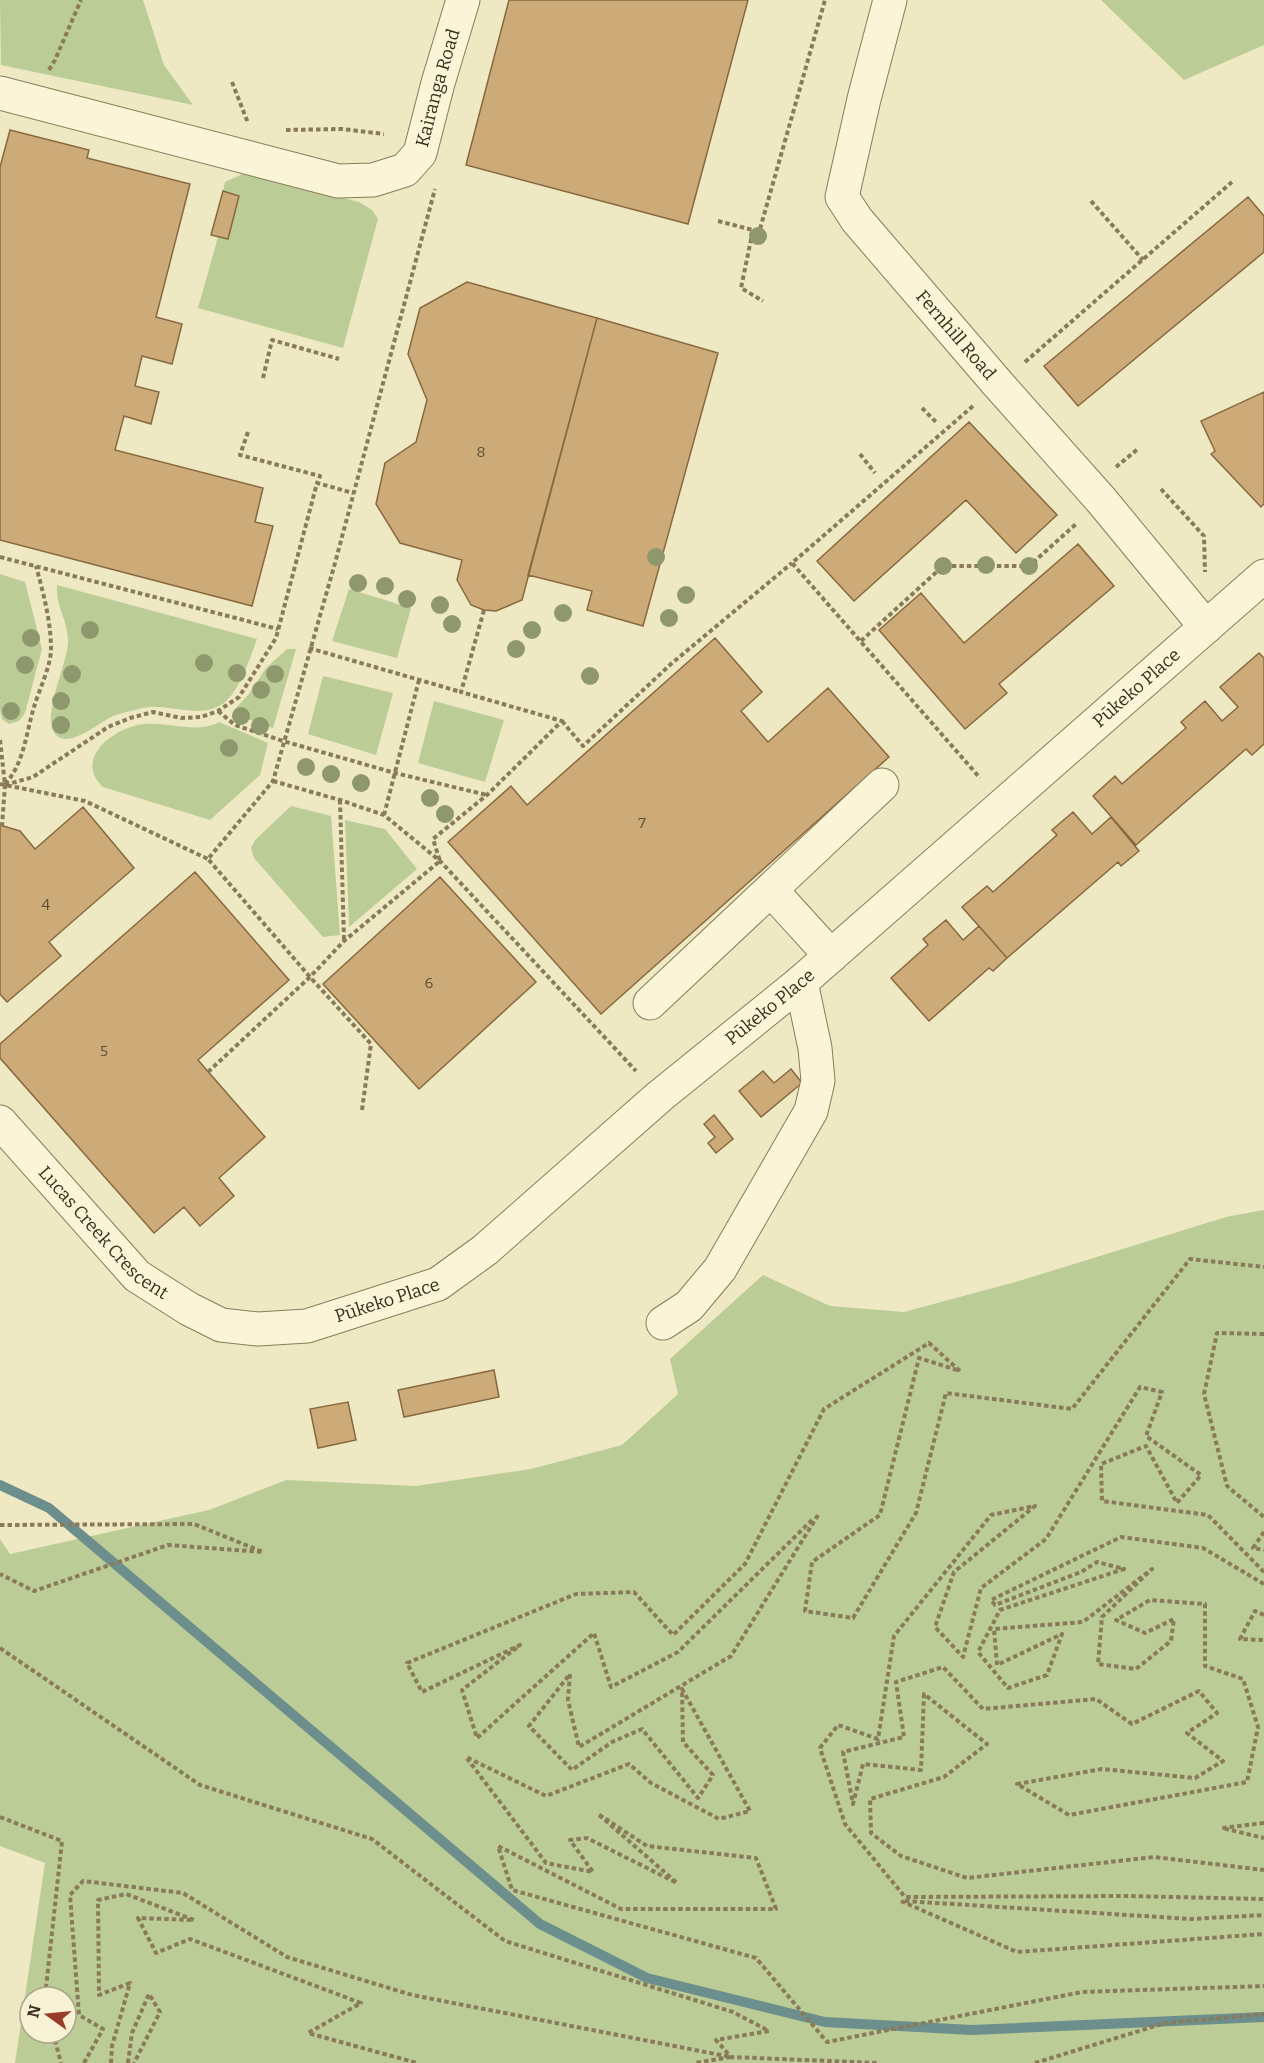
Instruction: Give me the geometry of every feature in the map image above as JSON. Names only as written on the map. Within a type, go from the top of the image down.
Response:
[{"type":"street","name":"Kairanga Road","points":[[0,93],[338,181],[373,180],[405,170],[420,153],[463,0]]},
{"type":"street","name":"Fernhill Road","points":[[890,0],[864,99],[842,197],[856,220],[1102,501],[1206,627]]},
{"type":"street","name":"Pūkeko Place","points":[[221,1325],[258,1329],[307,1326],[438,1284],[485,1250],[660,1096],[801,982],[1264,576]]},
{"type":"street","points":[[650,1003],[882,785]]},
{"type":"street","points":[[771,890],[831,956]]},
{"type":"street","points":[[663,1323],[689,1306],[720,1269],[811,1111],[818,1081],[815,1048],[801,982]]},
{"type":"street","name":"Lucas Creek Crescent","points":[[0,1122],[137,1275],[189,1309],[221,1325]]},
{"type":"path","points":[[44,76],[55,60],[81,0]]},
{"type":"path","points":[[758,236],[825,0]]},
{"type":"path","points":[[232,82],[251,131]]},
{"type":"path","points":[[285,130],[342,129],[384,134]]},
{"type":"path","points":[[309,648],[562,721],[583,746],[671,664],[792,563],[1232,182]]},
{"type":"path","points":[[208,859],[273,781],[436,186]]},
{"type":"path","points":[[1090,201],[1143,260]]},
{"type":"path","points":[[718,221],[753,230],[741,288],[763,301]]},
{"type":"path","points":[[262,378],[272,340],[339,359]]},
{"type":"path","points":[[922,408],[937,423]]},
{"type":"path","points":[[2,784],[33,777],[108,727],[130,718],[153,712],[181,718],[201,717],[218,711],[239,697],[276,638],[320,476],[240,455],[248,432]]},
{"type":"path","points":[[860,454],[875,473]]},
{"type":"path","points":[[317,483],[353,493]]},
{"type":"path","points":[[1161,489],[1204,536],[1206,574]]},
{"type":"path","points":[[861,641],[943,566],[1029,566],[1102,501]]},
{"type":"path","points":[[0,557],[278,629]]},
{"type":"path","points":[[792,563],[1002,804]]},
{"type":"path","points":[[2,784],[11,778],[27,740],[33,710],[51,650],[47,617],[36,566]]},
{"type":"path","points":[[461,692],[484,610]]},
{"type":"path","points":[[384,815],[419,680]]},
{"type":"path","points":[[218,711],[235,725],[283,741],[395,773],[487,795]]},
{"type":"path","points":[[440,861],[434,839],[487,795],[562,721]]},
{"type":"path","points":[[0,740],[2,826]]},
{"type":"path","points":[[273,781],[384,815],[440,861],[660,1096]]},
{"type":"path","points":[[2,784],[85,801],[208,859],[371,1044],[362,1110]]},
{"type":"path","points":[[340,800],[344,941]]},
{"type":"path","points":[[208,1072],[344,941],[440,861]]},
{"type":"path","points":[[1264,1267],[1190,1259],[1072,1409],[946,1393],[916,1513],[853,1618],[805,1611],[812,1562],[880,1515],[919,1358],[960,1371],[929,1343],[824,1409],[745,1564],[673,1635],[634,1592],[576,1594],[407,1663],[422,1692],[520,1645],[462,1689],[477,1738],[594,1633],[611,1687],[678,1652],[818,1515],[731,1656],[579,1747],[568,1700],[570,1674],[529,1726],[572,1770],[612,1742],[642,1729],[698,1798],[713,1774],[683,1742],[682,1689],[750,1811],[719,1819],[651,1783],[629,1764],[546,1796],[466,1757],[546,1863],[593,1872],[570,1840],[587,1838],[677,1883],[598,1814],[647,1846],[756,1858],[776,1909],[621,1909],[498,1846],[512,1890],[756,1958],[827,2042],[1082,1992],[1264,1986]]},
{"type":"path","points":[[1264,1334],[1217,1333],[1204,1394],[1227,1486],[1264,1518]]},
{"type":"path","points":[[1264,1572],[1208,1515],[1102,1501],[1101,1464],[1146,1446],[1177,1503],[1201,1475],[1146,1436],[1162,1392],[1140,1387],[1046,1539],[981,1588],[963,1658],[935,1627],[954,1572],[1035,1506],[991,1515],[894,1636],[878,1738],[838,1725],[820,1748],[845,1824],[905,1897],[1126,1896],[1264,1899]]},
{"type":"path","points":[[0,1525],[194,1524],[263,1552],[168,1545],[34,1591],[0,1574]]},
{"type":"path","points":[[1264,1532],[1253,1548],[1264,1550]]},
{"type":"path","points":[[1264,1584],[1203,1548],[1121,1537],[991,1600],[995,1605],[1081,1572],[1096,1562],[1124,1569],[1000,1610],[978,1652],[1008,1688],[1047,1675],[1062,1634],[997,1665],[994,1629],[1083,1622],[1152,1569],[1102,1617],[1098,1664],[1136,1670],[1172,1641],[1174,1619],[1145,1633],[1116,1620],[1150,1600],[1205,1604],[1205,1666],[1244,1679],[1258,1727],[1247,1782],[1069,1815],[1017,1784],[1102,1769],[1195,1778],[1223,1761],[1187,1734],[1217,1713],[1199,1691],[1132,1724],[1096,1699],[983,1709],[943,1667],[896,1682],[904,1737],[843,1752],[853,1804],[863,1764],[921,1770],[924,1694],[987,1744],[944,1778],[870,1799],[871,1833],[901,1856],[967,1878],[1154,1857],[1264,1870]]},
{"type":"path","points":[[1264,1615],[1255,1611],[1240,1639],[1264,1640]]},
{"type":"path","points":[[0,1648],[200,1785],[372,1839],[505,1941],[733,2012],[769,2031],[716,2040],[731,2057]]},
{"type":"path","points":[[0,1817],[62,1841],[46,1985]]},
{"type":"path","points":[[1264,1822],[1222,1828],[1264,1838]]},
{"type":"path","points":[[84,2063],[103,2029],[79,2015],[69,1895],[83,1881],[183,1893],[287,1957],[412,1995],[731,2057],[878,2063]]},
{"type":"path","points":[[111,2063],[112,2046],[130,1983],[99,1995],[98,1900],[126,1894],[194,1920],[138,1918],[156,1953],[190,1939],[361,2003],[308,2033],[417,2063]]},
{"type":"path","points":[[1264,1915],[1191,1919],[901,1901],[1017,1952],[1264,1934]]},
{"type":"path","points":[[128,2063],[132,2033],[149,1994],[160,2012],[134,2063]]},
{"type":"path","points":[[1035,2063],[1165,2023],[1264,2014]]},
{"type":"path","points":[[56,2045],[61,2063]]},
{"type":"path","points":[[695,2063],[731,2057]]},
{"type":"green space","points":[[0,0],[143,0],[164,65],[193,105],[1,65]]},
{"type":"green space","points":[[1101,0],[1264,0],[1264,45],[1184,80]]},
{"type":"green space","points":[[247,172],[359,202],[372,210],[378,219],[343,348],[198,308],[218,237],[228,239],[239,196],[223,191],[225,182]]},
{"type":"green space","points":[[0,574],[25,582],[42,649],[25,713],[19,721],[9,724],[2,719],[0,710]]},
{"type":"green space","points":[[57,585],[257,639],[235,691],[224,703],[208,710],[144,708],[113,716],[76,737],[69,739],[56,735],[52,728],[51,717],[68,643],[58,600]]},
{"type":"green space","points":[[349,589],[411,608],[397,658],[332,641]]},
{"type":"green space","points":[[287,649],[296,649],[273,728],[233,714],[266,668]]},
{"type":"green space","points":[[323,676],[393,693],[376,755],[308,734]]},
{"type":"green space","points":[[434,701],[504,720],[485,782],[418,763]]},
{"type":"green space","points":[[219,722],[268,743],[260,775],[210,820],[103,787],[95,776],[92,765],[95,755],[111,737],[122,731],[145,724],[202,727]]},
{"type":"green space","points":[[291,806],[331,816],[340,935],[323,937],[254,858],[251,848],[255,840]]},
{"type":"green space","points":[[345,820],[385,829],[417,869],[349,927]]},
{"type":"green space","points":[[1264,1210],[1264,2063],[15,2063],[18,2043],[18,2045],[78,2045],[78,1985],[27,1985],[45,1863],[0,1846],[0,1539],[10,1554],[209,1510],[286,1480],[416,1486],[531,1469],[622,1445],[678,1394],[670,1359],[763,1275],[830,1306],[904,1312],[1019,1281],[1226,1217]]},
{"type":"building","points":[[509,0],[748,0],[688,224],[466,165]]},
{"type":"building","points":[[10,130],[89,150],[87,158],[190,184],[156,317],[182,324],[172,364],[142,356],[135,386],[159,392],[151,424],[124,416],[115,450],[263,488],[255,522],[273,526],[252,606],[0,540],[0,167]]},
{"type":"building","points":[[223,191],[239,196],[228,239],[211,235]]},
{"type":"building","points":[[1248,197],[1264,216],[1264,252],[1078,406],[1044,366]]},
{"type":"building","points":[[467,282],[597,318],[522,600],[496,611],[484,610],[471,605],[457,580],[462,560],[400,543],[376,504],[385,463],[416,442],[427,400],[408,354],[420,308]]},
{"type":"building","points":[[597,318],[718,353],[643,626],[587,610],[592,591],[528,575]]},
{"type":"building","points":[[1264,392],[1264,504],[1261,507],[1211,454],[1215,451],[1201,421]]},
{"type":"building","points":[[969,422],[1057,515],[1016,553],[966,500],[854,601],[817,561]]},
{"type":"building","points":[[1078,544],[1114,586],[999,684],[1007,693],[965,729],[879,630],[921,593],[964,643]]},
{"type":"building","points":[[715,638],[762,692],[741,711],[768,742],[828,688],[889,757],[601,1014],[448,842],[511,786],[527,805]]},
{"type":"building","points":[[1259,653],[1264,658],[1264,744],[1252,755],[1246,749],[1136,845],[1093,796],[1115,776],[1122,784],[1186,728],[1181,722],[1205,701],[1222,721],[1238,707],[1220,687]]},
{"type":"building","points":[[83,807],[134,868],[49,942],[61,956],[7,1002],[0,994],[0,825],[20,831],[35,849]]},
{"type":"building","points":[[1073,812],[1092,834],[1111,817],[1139,851],[1121,866],[1118,862],[1007,958],[962,907],[987,886],[993,892],[1057,835],[1052,830]]},
{"type":"building","points":[[195,872],[289,980],[198,1060],[265,1137],[219,1178],[234,1196],[200,1226],[184,1207],[154,1233],[0,1058],[0,1044]]},
{"type":"building","points":[[440,877],[536,982],[419,1089],[323,984]]},
{"type":"building","points":[[946,920],[963,940],[979,926],[1007,958],[993,971],[989,968],[929,1021],[891,978],[928,945],[923,939]]},
{"type":"building","points":[[791,1069],[802,1083],[761,1117],[739,1091],[763,1071],[774,1083]]},
{"type":"building","points":[[714,1115],[733,1139],[716,1153],[708,1143],[715,1137],[704,1124]]},
{"type":"building","points":[[494,1370],[499,1397],[404,1417],[398,1390]]},
{"type":"building","points":[[348,1402],[356,1440],[318,1448],[310,1409]]},
{"type":"waterway","points":[[0,1485],[49,1508],[540,1924],[647,1978],[825,2022],[972,2030],[1264,2017]]}]
